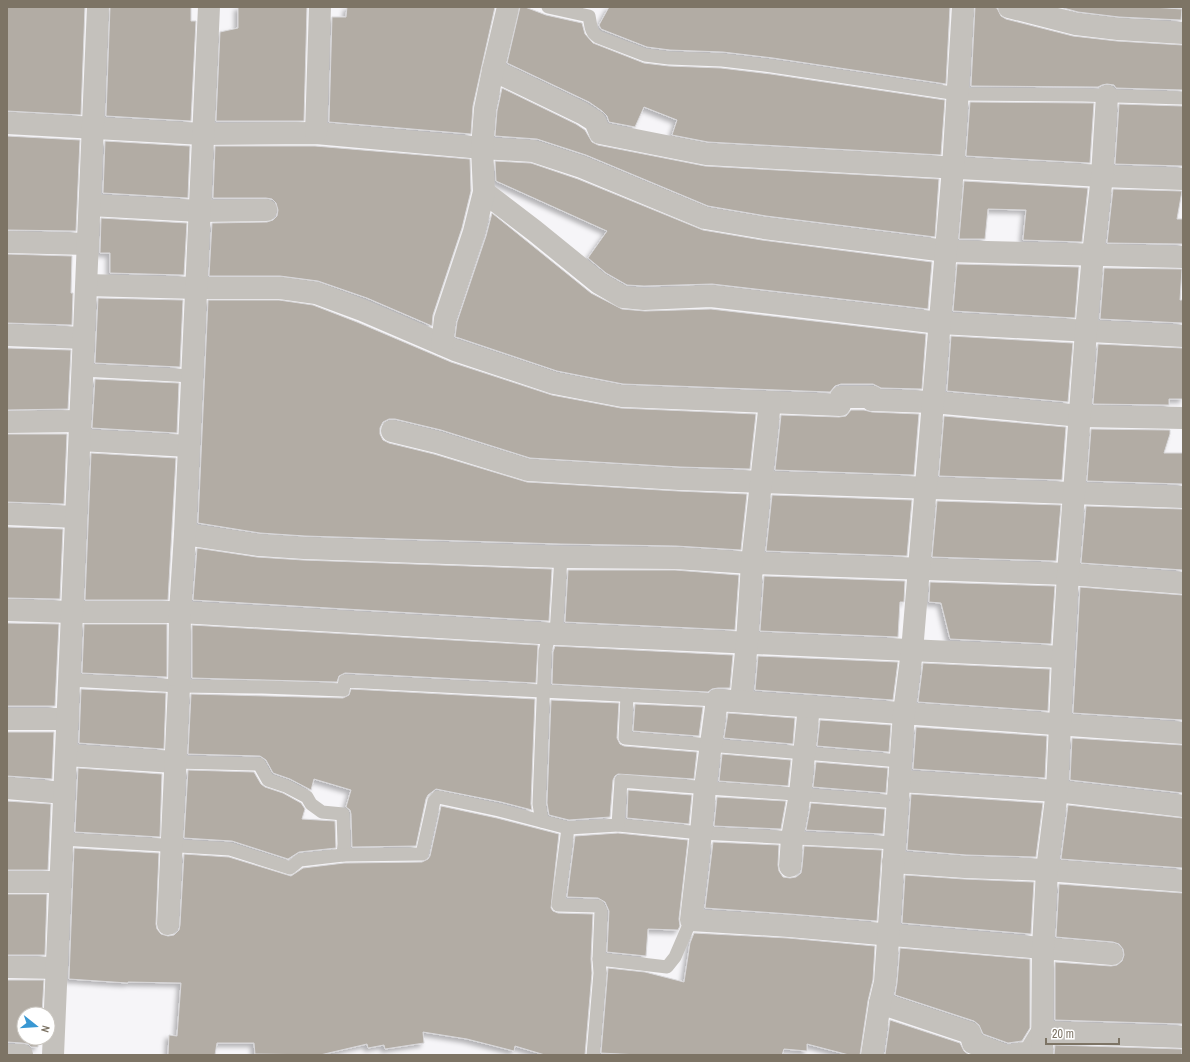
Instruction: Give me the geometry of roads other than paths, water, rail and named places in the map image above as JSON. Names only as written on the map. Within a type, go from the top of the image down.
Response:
[{"type":"street","points":[[53,1055],[98,7]]},
{"type":"street","points":[[168,924],[179,686],[180,612],[197,288],[209,7]]},
{"type":"street","points":[[316,133],[320,7]]},
{"type":"street","points":[[442,344],[445,319],[474,232],[484,192],[482,148],[485,109],[508,7]]},
{"type":"street","points":[[872,1055],[880,1002],[885,982],[904,713],[912,650],[953,168],[963,7]]},
{"type":"street","points":[[1009,7],[1077,16],[1118,29],[1183,34]]},
{"type":"street","points":[[493,70],[582,113],[595,121],[600,133],[706,154],[1102,176],[1183,179]]},
{"type":"street","points":[[1042,1055],[1043,948],[1047,870],[1057,791],[1068,574],[1081,416],[1086,331],[1102,176],[1107,96]]},
{"type":"street","points":[[7,123],[203,134],[316,133],[482,148],[533,150],[582,167],[705,218],[764,228],[946,251],[1183,257]]},
{"type":"street","points":[[484,192],[599,283],[623,297],[644,299],[711,296],[940,323],[1183,336]]},
{"type":"street","points":[[90,205],[200,211],[266,210]]},
{"type":"street","points":[[7,242],[88,244]]},
{"type":"street","points":[[86,285],[197,288],[280,288],[316,293],[455,350],[489,362],[554,383],[622,396],[840,405],[841,397],[872,398],[872,400],[933,402],[1081,416],[1183,418]]},
{"type":"street","points":[[7,335],[84,338]]},
{"type":"street","points":[[741,701],[747,642],[752,562],[770,402]]},
{"type":"street","points":[[7,422],[80,430],[189,446]]},
{"type":"street","points":[[392,431],[437,442],[528,470],[678,479],[1183,497]]},
{"type":"street","points":[[7,514],[76,517]]},
{"type":"street","points":[[185,534],[259,545],[304,548],[561,557],[675,558],[1068,574],[1183,583]]},
{"type":"street","points":[[7,610],[71,612],[180,612],[553,633],[1063,656]]},
{"type":"street","points":[[1112,954],[789,926],[691,920],[705,788],[712,746],[717,700],[1183,733]]},
{"type":"street","points":[[790,866],[792,838],[800,794],[809,706]]},
{"type":"street","points":[[7,719],[68,719]]},
{"type":"street","points":[[66,755],[175,762]]},
{"type":"street","points":[[900,771],[1183,806]]},
{"type":"street","points":[[7,788],[64,792]]},
{"type":"street","points":[[894,852],[965,867],[1047,870],[1183,881]]},
{"type":"street","points":[[7,882],[60,882]]},
{"type":"street","points":[[7,967],[57,968]]},
{"type":"street","points":[[880,1002],[970,1033],[973,1043],[1004,1055]]},
{"type":"street","points":[[1042,1032],[1183,1037]]},
{"type":"street","points":[[1012,1055],[1030,1052],[1042,1032]]},
{"type":"street","points":[[7,1055],[22,1055]]},
{"type":"lane","points":[[548,7],[589,16],[591,29],[598,37],[645,54],[669,58],[722,60],[772,66],[958,94],[1183,98]]},
{"type":"lane","points":[[82,370],[192,376]]},
{"type":"lane","points":[[542,821],[539,804],[545,650],[553,633],[561,557]]},
{"type":"lane","points":[[69,680],[179,686],[343,690],[345,681],[717,700]]},
{"type":"lane","points":[[627,695],[625,738],[803,753],[900,771]]},
{"type":"lane","points":[[175,762],[259,764],[268,780],[286,786],[307,797],[310,804],[322,812],[343,814],[343,855]]},
{"type":"lane","points":[[618,825],[621,781],[897,802]]},
{"type":"lane","points":[[62,839],[230,849],[290,868],[300,860],[343,855],[422,854],[434,802],[438,797],[457,800],[568,828],[618,825],[701,833],[792,838],[894,852]]},
{"type":"lane","points":[[568,828],[558,905],[598,906],[601,911],[599,959],[600,973],[593,1055]]},
{"type":"lane","points":[[599,959],[667,967],[675,957],[691,920]]}]
